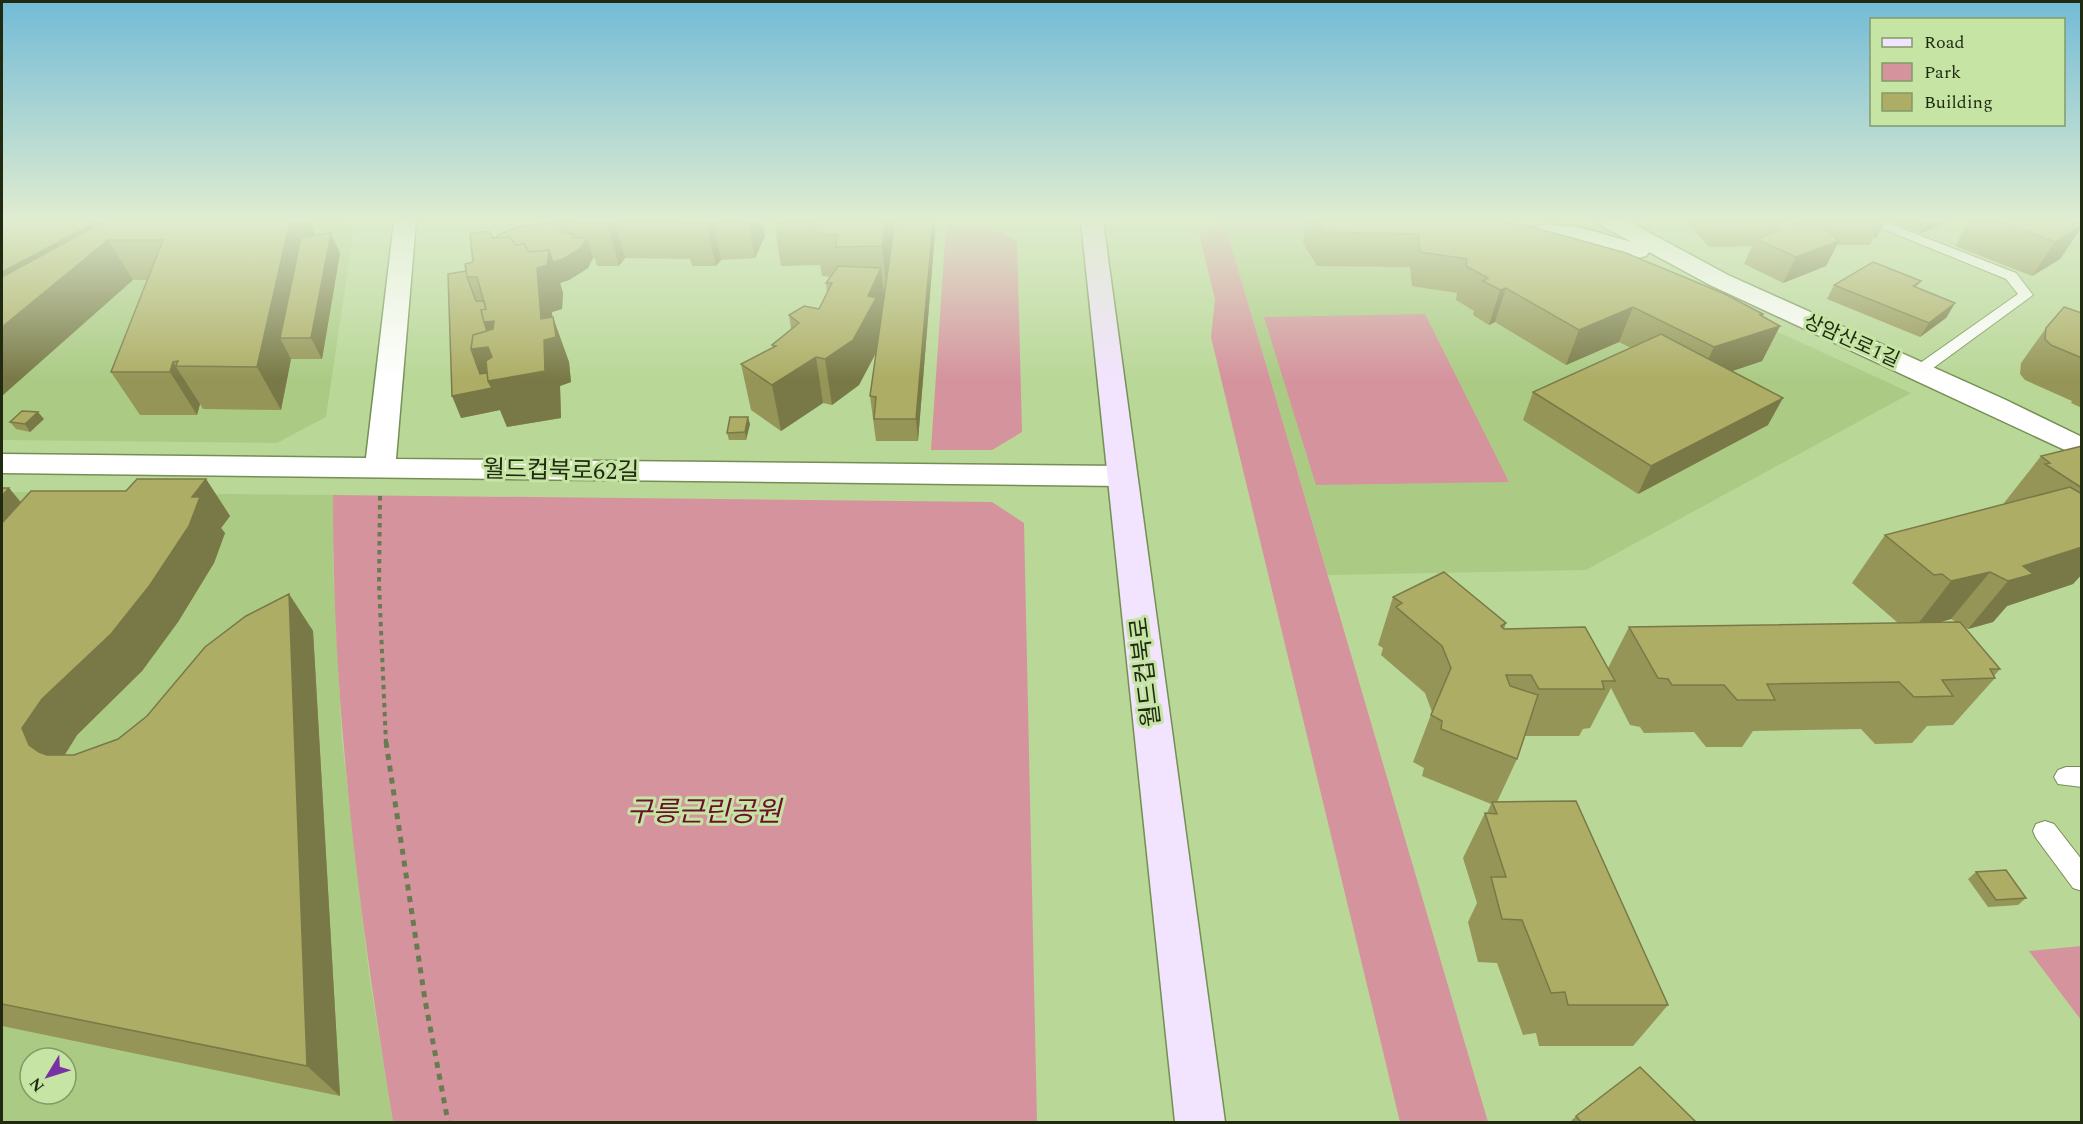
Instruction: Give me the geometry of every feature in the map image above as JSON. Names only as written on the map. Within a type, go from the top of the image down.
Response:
[{"type":"main road","name":"월드컵북로","points":[[1098,273],[1200,1122]]},
{"type":"street","points":[[380,468],[400,273]]},
{"type":"street","points":[[1700,273],[1719,280]]},
{"type":"street","points":[[1707,273],[1719,280]]},
{"type":"street","name":"상암산로1길","points":[[1719,280],[1919,370],[2082,449]]},
{"type":"street","name":"월드컵북로62길","points":[[2,464],[1121,476]]},
{"type":"lane","name":"상암산로1길","points":[[1919,370],[2026,295],[2011,276],[2004,273]]},
{"type":"lane","points":[[2045,831],[2082,880]]},
{"type":"path","points":[[380,468],[379,584],[387,754],[425,1000],[448,1122]]},
{"type":"shaded area","points":[[2,273],[347,273],[326,417],[277,443],[2,440]]},
{"type":"shaded area","points":[[1239,273],[1571,273],[1754,321],[1911,393],[1586,570],[1328,575]]},
{"type":"shaded area","points":[[2,492],[333,495],[333,566],[342,740],[369,974],[393,1122],[2,1122]]},
{"type":"green space","points":[[943,273],[1018,273],[1022,432],[992,450],[931,450]]},
{"type":"green space","points":[[1209,273],[1239,273],[1488,1122],[1400,1122],[1211,337],[1215,299]]},
{"type":"green space","points":[[1425,314],[1509,482],[1316,485],[1264,317]]},
{"type":"green space","name":"구릉근린공원","points":[[333,495],[992,502],[1024,523],[1037,1122],[393,1122],[369,966],[350,810],[337,653]]},
{"type":"green space","points":[[2082,946],[2081,1020],[2029,951]]},
{"type":"building","points":[[9,273],[67,273],[2,327],[2,277]]},
{"type":"building","points":[[150,273],[278,273],[257,367],[176,366],[178,361],[173,362],[170,372],[111,372]]},
{"type":"building","points":[[294,273],[323,273],[311,338],[280,338]]},
{"type":"building","points":[[466,273],[537,273],[541,319],[553,317],[556,337],[544,340],[545,371],[488,381],[486,361],[492,357],[488,347],[471,349],[473,335],[493,329],[494,321],[484,322],[481,310],[486,309],[477,277],[467,277]]},
{"type":"building","points":[[466,273],[476,301],[484,301],[486,309],[481,310],[487,331],[473,335],[471,349],[480,374],[487,373],[492,388],[452,396],[448,274]]},
{"type":"building","points":[[833,273],[878,273],[868,296],[876,298],[853,340],[825,359],[816,357],[772,385],[741,364],[776,346],[772,345],[799,323],[789,315],[804,306],[819,309],[832,283],[826,283]]},
{"type":"building","points":[[887,273],[928,273],[916,419],[874,419],[876,397],[870,396]]},
{"type":"building","points":[[1480,273],[1675,273],[1725,294],[1763,314],[1760,315],[1780,326],[1714,347],[1633,307],[1579,330],[1506,288],[1500,290],[1483,281],[1488,278]]},
{"type":"building","points":[[1854,273],[1902,273],[1921,281],[1913,286],[1955,303],[1929,323],[1834,285]]},
{"type":"building","points":[[2064,307],[2082,313],[2082,358],[2051,345],[2045,339],[2046,328]]},
{"type":"building","points":[[1661,334],[1783,398],[1651,466],[1533,392]]},
{"type":"building","points":[[22,411],[38,412],[25,424],[10,422]]},
{"type":"building","points":[[730,417],[748,417],[745,432],[727,433]]},
{"type":"building","points":[[2082,446],[2082,488],[2045,464],[2050,463],[2041,456]]},
{"type":"building","points":[[137,479],[206,479],[192,497],[200,497],[189,526],[150,585],[111,634],[42,699],[22,728],[29,745],[47,755],[74,755],[118,739],[147,716],[205,647],[246,616],[289,594],[307,1066],[2,1004],[2,523],[31,491],[126,491]]},
{"type":"building","points":[[2070,487],[2082,494],[2082,547],[2023,566],[2033,574],[2008,581],[1990,572],[1951,581],[1942,574],[1934,575],[1885,535]]},
{"type":"building","points":[[2,488],[9,488],[2,496]]},
{"type":"building","points":[[1444,572],[1506,623],[1501,626],[1504,629],[1585,627],[1615,681],[1602,681],[1604,689],[1539,689],[1531,675],[1506,675],[1510,686],[1538,695],[1517,759],[1441,729],[1442,721],[1431,715],[1451,668],[1442,646],[1396,607],[1402,603],[1393,597]]},
{"type":"building","points":[[1960,622],[2000,669],[1990,669],[1995,678],[1942,680],[1953,696],[1914,697],[1899,682],[1767,684],[1775,700],[1737,700],[1724,685],[1672,685],[1668,679],[1658,678],[1629,627]]},
{"type":"building","points":[[1576,801],[1668,1005],[1568,1005],[1565,992],[1551,993],[1522,920],[1502,919],[1491,877],[1506,877],[1485,813],[1497,814],[1492,802]]},
{"type":"building","points":[[2006,870],[2026,898],[1996,900],[1976,872]]},
{"type":"building","points":[[1640,1067],[1696,1122],[1581,1122],[1576,1116]]}]
